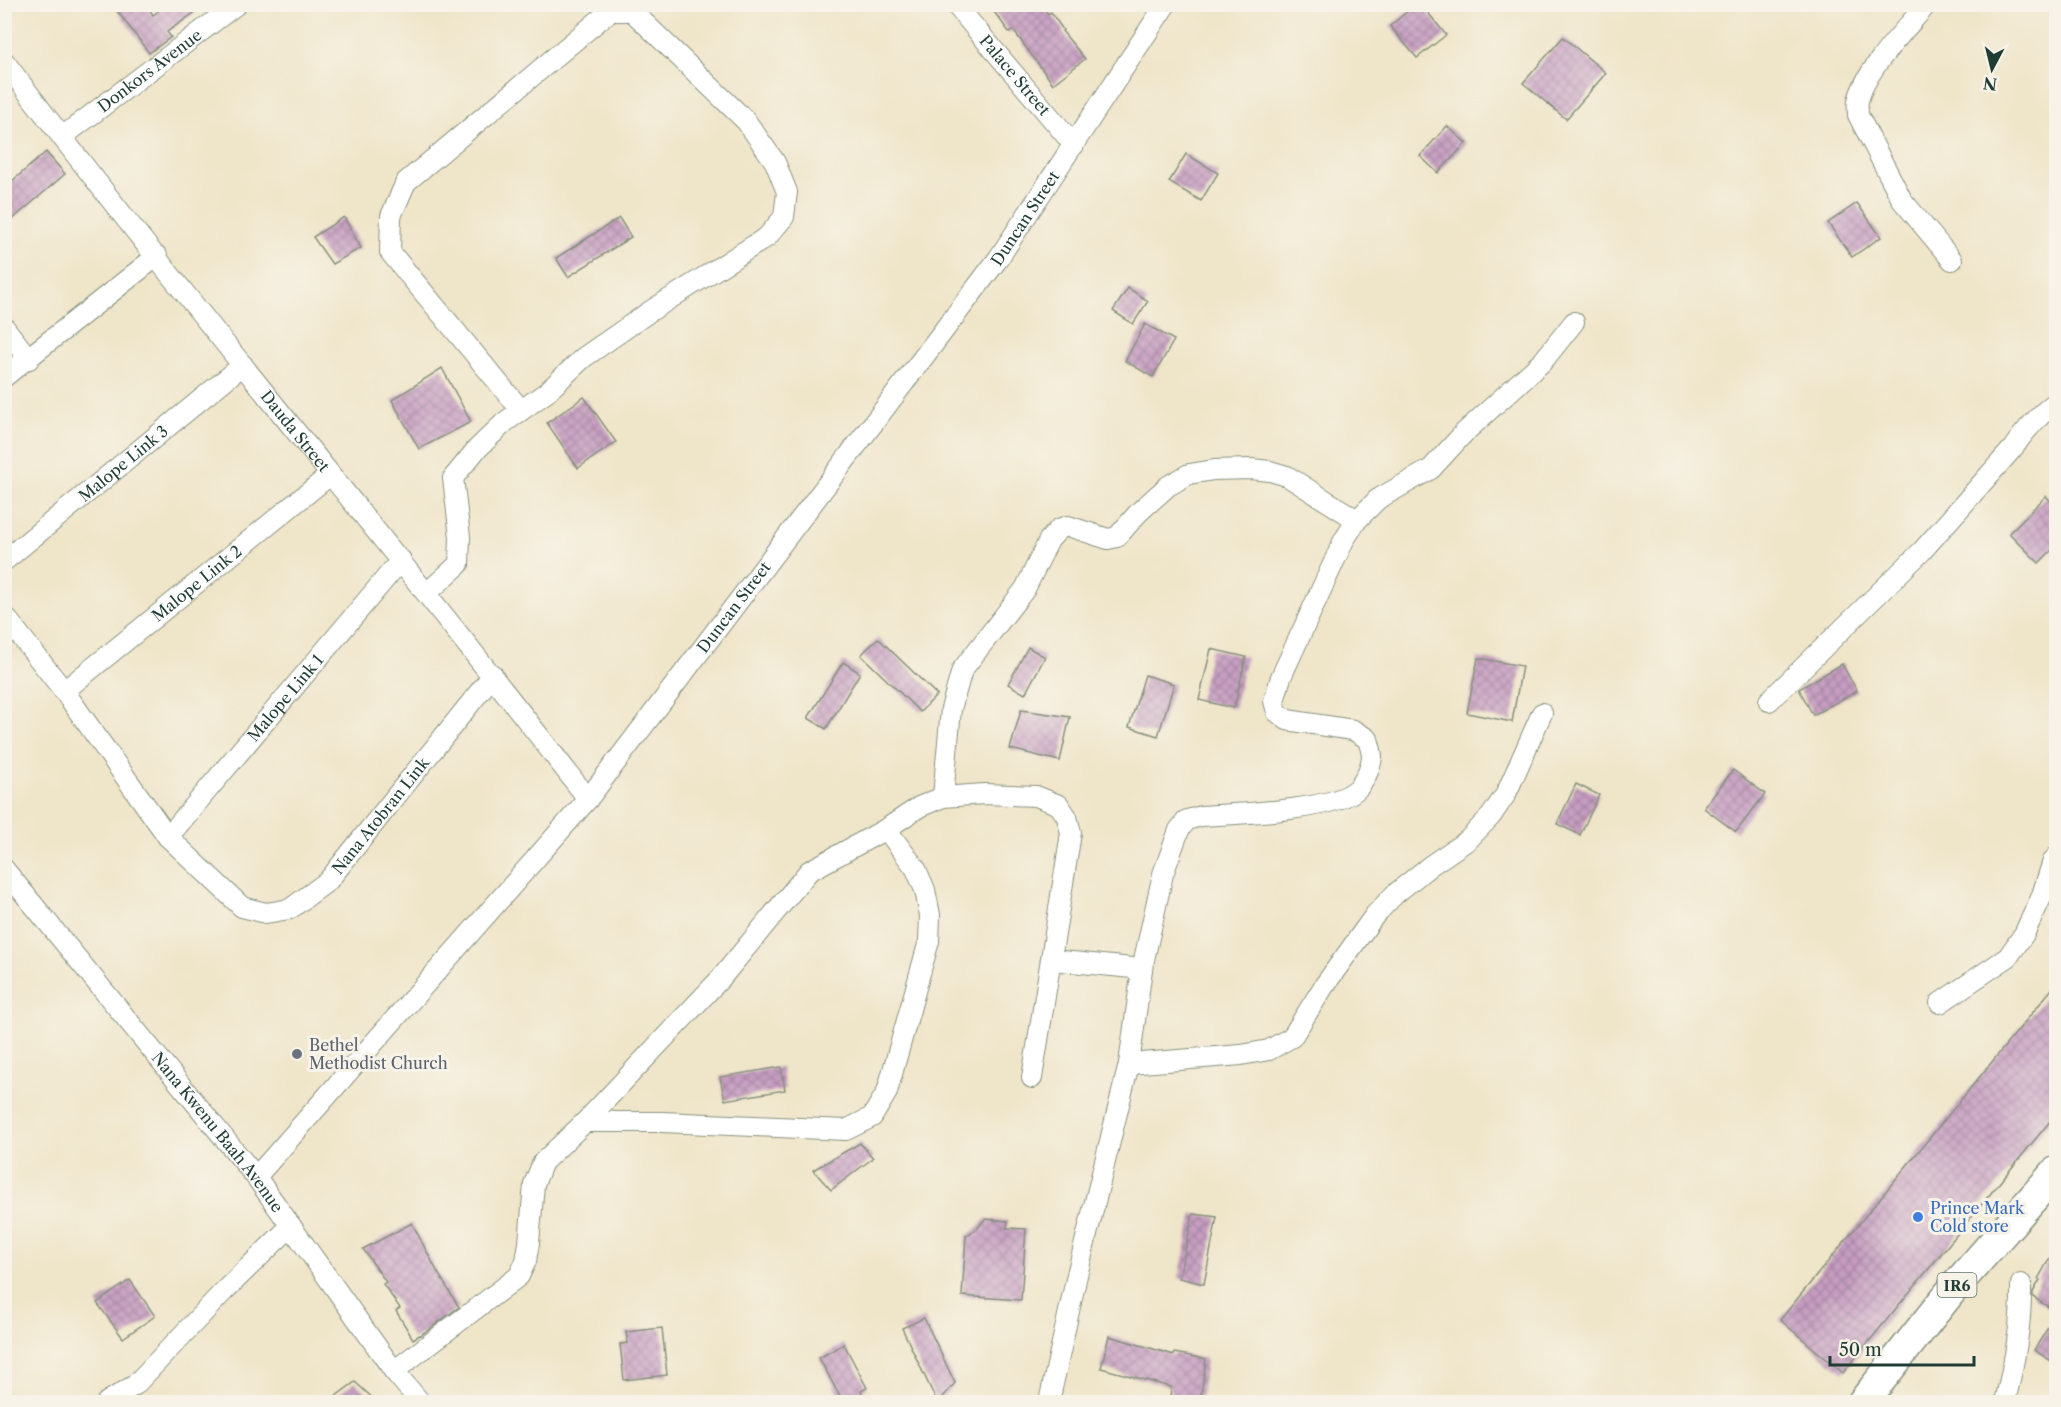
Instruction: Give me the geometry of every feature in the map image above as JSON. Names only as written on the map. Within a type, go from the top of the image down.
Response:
[{"type":"main road","name":"IR6","points":[[1863,1402],[1952,1290],[2056,1172]]},
{"type":"street","name":"Donkors Avenue","points":[[62,137],[237,4]]},
{"type":"street","name":"Palace Street","points":[[955,4],[1074,145]]},
{"type":"street","name":"Duncan Street","points":[[256,1177],[588,799],[998,259],[1166,4]]},
{"type":"street","points":[[1918,8],[1878,62],[1863,87],[1857,102],[1858,115],[1902,200],[1952,260]]},
{"type":"street","points":[[427,592],[459,564],[460,537],[453,478],[476,450],[505,422],[547,392],[584,358],[649,312],[767,237],[784,217],[787,192],[775,162],[746,121],[632,11],[610,11],[406,183],[391,216],[390,252],[521,410]]},
{"type":"street","name":"Dauda Street","points":[[4,60],[62,137],[330,475],[493,675],[588,799]]},
{"type":"street","points":[[4,377],[157,256]]},
{"type":"street","points":[[1049,1402],[1077,1275],[1129,1064],[1143,969],[1162,874],[1179,830],[1187,820],[1201,816],[1306,807],[1333,800],[1355,791],[1365,779],[1372,758],[1368,739],[1353,730],[1287,720],[1277,712],[1274,701],[1281,677],[1344,540],[1357,519],[1378,499],[1431,469],[1464,433],[1543,361],[1574,322]]},
{"type":"street","points":[[4,327],[29,359]]},
{"type":"street","name":"Malope Link 3","points":[[4,561],[243,365]]},
{"type":"street","points":[[1769,700],[1922,551],[2013,448],[2039,415],[2056,402]]},
{"type":"street","points":[[943,797],[951,709],[962,670],[1026,589],[1049,540],[1059,529],[1068,526],[1108,539],[1117,537],[1139,512],[1168,486],[1189,474],[1251,469],[1287,476],[1357,519]]},
{"type":"street","name":"Malope Link 2","points":[[64,691],[330,475]]},
{"type":"street","name":"Malope Link 1","points":[[168,837],[401,560]]},
{"type":"street","points":[[4,615],[64,691],[168,837]]},
{"type":"street","name":"Nana Atobran Link","points":[[168,837],[242,907],[266,913],[290,909],[328,881],[493,675]]},
{"type":"street","points":[[1129,1064],[1241,1055],[1269,1050],[1292,1037],[1324,986],[1375,915],[1395,894],[1468,840],[1491,816],[1506,794],[1542,714]]},
{"type":"street","points":[[394,1371],[519,1276],[526,1261],[532,1192],[543,1162],[585,1122],[721,978],[809,871],[886,829],[919,807],[943,797],[984,794],[1036,796],[1059,805],[1067,817],[1071,833],[1032,1078]]},
{"type":"street","points":[[585,1122],[662,1122],[846,1130],[872,1116],[887,1092],[929,941],[930,915],[925,890],[916,869],[886,829]]},
{"type":"street","points":[[1940,1003],[2008,957],[2024,933],[2041,898],[2056,857]]},
{"type":"street","name":"Nana Kwenu Baah Avenue","points":[[4,869],[256,1177],[394,1371],[420,1402]]},
{"type":"street","points":[[1052,960],[1143,969]]},
{"type":"street","points":[[107,1402],[135,1385],[224,1291],[291,1226]]},
{"type":"street","points":[[2005,1402],[2017,1349],[2022,1310],[2021,1284]]},
{"type":"building","points":[[112,4],[146,4],[153,15],[168,4],[207,4],[167,32],[171,37],[149,53]]},
{"type":"building","points":[[988,4],[1041,4],[1048,14],[1051,12],[1062,31],[1085,59],[1053,84],[1013,30],[1010,33]]},
{"type":"building","points":[[1416,4],[1421,4],[1446,35],[1417,58],[1390,26]]},
{"type":"building","points":[[1563,37],[1606,73],[1566,119],[1523,83]]},
{"type":"building","points":[[1447,126],[1466,143],[1438,173],[1420,156]]},
{"type":"building","points":[[46,152],[65,174],[13,219],[4,209],[4,188]]},
{"type":"building","points":[[1186,154],[1218,173],[1201,201],[1169,182]]},
{"type":"building","points":[[1857,203],[1881,237],[1852,257],[1828,223]]},
{"type":"building","points":[[344,217],[361,248],[332,264],[313,237]]},
{"type":"building","points":[[619,218],[631,237],[568,277],[556,258]]},
{"type":"building","points":[[1128,288],[1148,301],[1133,324],[1113,311]]},
{"type":"building","points":[[1145,324],[1174,340],[1153,377],[1125,361]]},
{"type":"building","points":[[442,368],[471,422],[419,449],[392,400]]},
{"type":"building","points":[[584,397],[616,442],[578,468],[547,423]]},
{"type":"building","points":[[2046,496],[2056,507],[2056,546],[2039,563],[2009,533]]},
{"type":"building","points":[[878,638],[937,695],[920,712],[861,655]]},
{"type":"building","points":[[1028,647],[1045,657],[1025,694],[1008,684]]},
{"type":"building","points":[[1211,649],[1246,657],[1234,708],[1199,700]]},
{"type":"building","points":[[1478,658],[1522,666],[1512,722],[1467,713]]},
{"type":"building","points":[[843,662],[860,673],[826,729],[808,718]]},
{"type":"building","points":[[1842,664],[1857,691],[1813,715],[1799,689]]},
{"type":"building","points":[[1145,675],[1174,684],[1158,736],[1129,727]]},
{"type":"building","points":[[1021,710],[1070,717],[1060,761],[1010,749]]},
{"type":"building","points":[[1733,770],[1765,794],[1736,832],[1704,808]]},
{"type":"building","points":[[1576,784],[1599,795],[1580,835],[1557,824]]},
{"type":"building","name":"Prince Mark Cold store","points":[[2056,984],[2056,1114],[1843,1373],[1780,1320]]},
{"type":"building","points":[[781,1067],[785,1090],[725,1100],[720,1077]]},
{"type":"building","points":[[860,1143],[873,1158],[831,1190],[813,1170]]},
{"type":"building","points":[[1193,1214],[1217,1217],[1204,1284],[1179,1278]]},
{"type":"building","points":[[985,1219],[1008,1221],[1007,1228],[1026,1229],[1021,1300],[962,1296],[966,1236],[977,1229]]},
{"type":"building","points":[[412,1223],[459,1307],[413,1339],[396,1311],[400,1308],[383,1284],[386,1282],[363,1249]]},
{"type":"building","points":[[2056,1247],[2056,1312],[2033,1297],[2033,1292]]},
{"type":"building","points":[[130,1280],[155,1316],[123,1338],[97,1303]]},
{"type":"building","points":[[2056,1315],[2056,1364],[2034,1350]]},
{"type":"building","points":[[924,1318],[955,1383],[939,1402],[902,1328]]},
{"type":"building","points":[[662,1328],[667,1375],[624,1380],[620,1344],[628,1343],[626,1332]]},
{"type":"building","points":[[1109,1336],[1174,1355],[1175,1353],[1206,1359],[1200,1402],[1180,1402],[1170,1399],[1171,1387],[1101,1368]]},
{"type":"building","points":[[844,1344],[867,1388],[861,1391],[867,1402],[843,1402],[819,1358]]},
{"type":"building","points":[[355,1382],[377,1402],[328,1402]]},
{"type":"place","name":"Bethel Methodist Church","points":[[297,1054]]},
{"type":"place","name":"Prince Mark Cold store","points":[[1918,1217]]}]
